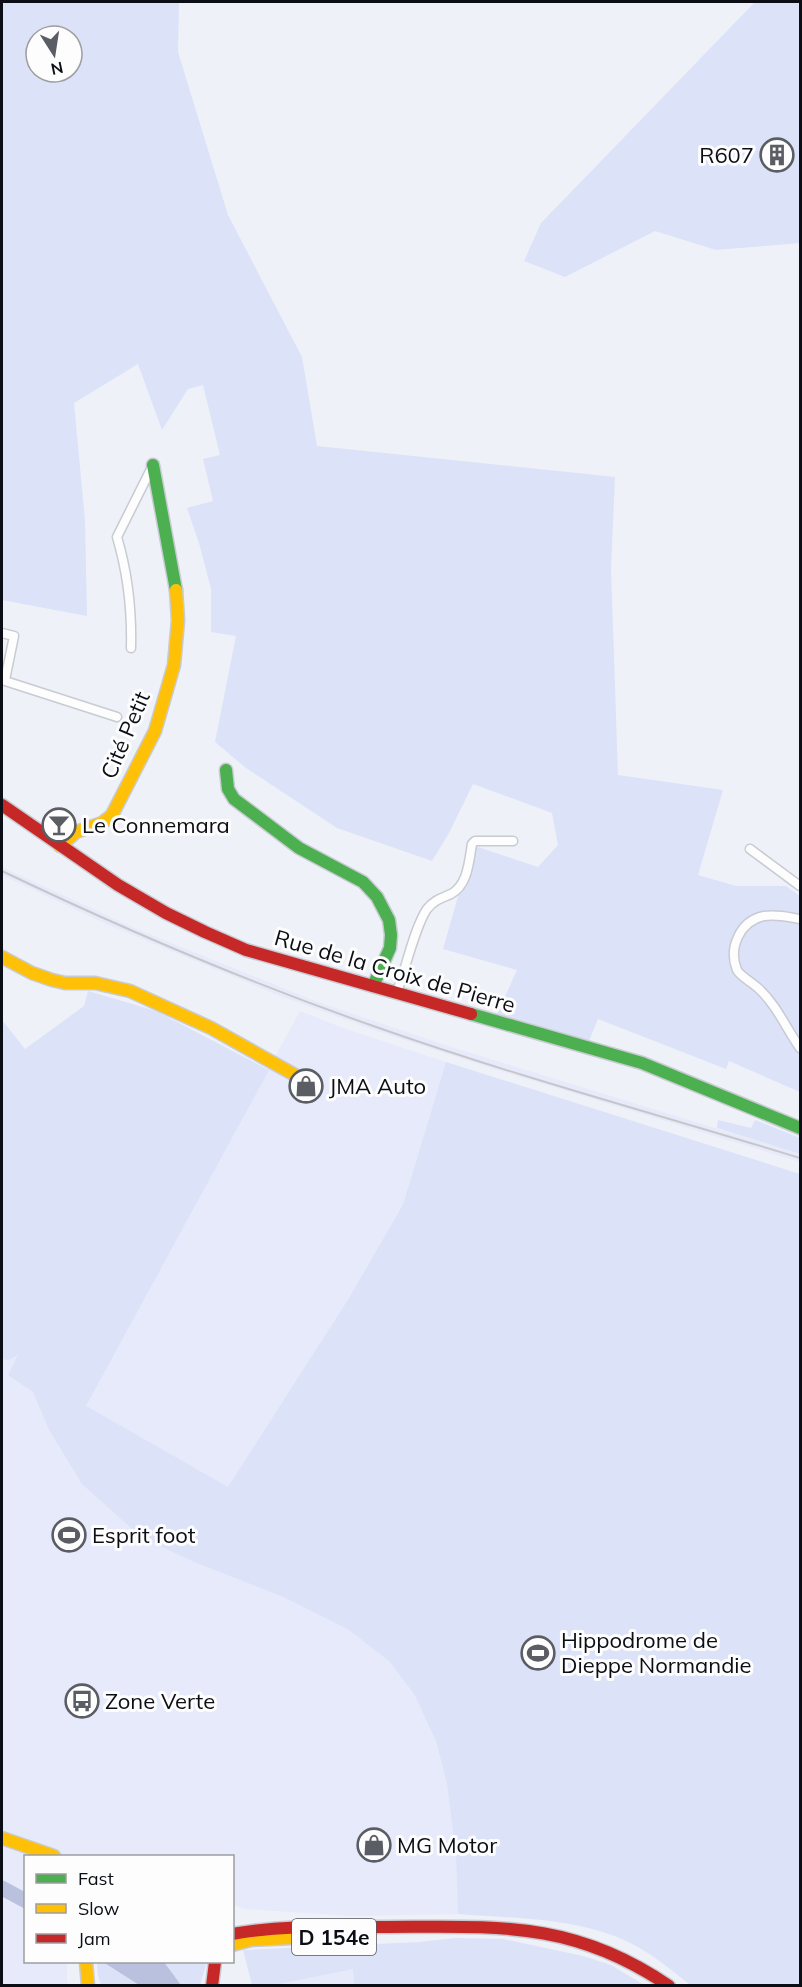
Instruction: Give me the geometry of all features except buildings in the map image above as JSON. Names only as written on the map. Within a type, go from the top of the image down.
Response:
[{"type":"main road","name":"Cité Petit","points":[[60,846],[72,834],[106,823],[112,815],[155,731],[174,665],[178,620],[176,581],[153,465]]},
{"type":"main road","points":[[226,771],[228,789],[234,799],[299,848],[363,882],[377,897],[389,920],[392,935],[390,948],[373,986]]},
{"type":"main road","name":"Rue de la Croix de Pierre","points":[[2,805],[140,898],[191,926],[246,950],[642,1063],[801,1128]]},
{"type":"main road","points":[[2,957],[32,973],[52,980],[65,983],[95,982],[130,991],[211,1028],[295,1075]]},
{"type":"main road","points":[[2,1838],[49,1855]]},
{"type":"main road","points":[[2,1848],[24,1856]]},
{"type":"main road","name":"D 154e","points":[[234,1934],[251,1930],[288,1928],[458,1926],[531,1930],[585,1944],[618,1956],[648,1971],[669,1986]]},
{"type":"main road","name":"D 154e","points":[[234,1944],[251,1940],[376,1935],[436,1927]]},
{"type":"main road","points":[[84,1982],[86,1963]]},
{"type":"main road","points":[[212,1986],[216,1963]]},
{"type":"street","points":[[131,648],[130,592],[125,563],[117,537],[153,465]]},
{"type":"street","points":[[2,633],[14,636],[3,680],[117,717]]},
{"type":"street","points":[[398,993],[422,919],[434,902],[454,893],[462,884],[472,844],[475,841],[513,841]]},
{"type":"street","points":[[750,849],[801,886]]},
{"type":"street","points":[[801,920],[783,915],[762,916],[743,928],[732,949],[738,972],[759,988],[774,1006],[801,1048]]},
{"type":"shaded area","points":[[2,2],[179,2],[178,52],[228,215],[302,357],[317,446],[615,477],[611,569],[618,775],[723,790],[698,875],[736,886],[786,886],[800,896],[800,1092],[729,1061],[726,1069],[598,1019],[589,1041],[497,1014],[517,970],[443,949],[459,893],[467,886],[475,846],[538,867],[558,845],[552,813],[473,784],[449,833],[432,861],[337,828],[246,768],[215,742],[236,636],[211,632],[211,589],[187,508],[213,501],[203,459],[220,455],[203,385],[188,389],[162,430],[138,364],[74,403],[85,521],[87,616],[2,600]]},
{"type":"shaded area","points":[[755,2],[800,2],[800,243],[716,250],[655,231],[565,277],[524,261],[541,223]]},
{"type":"shaded area","points":[[2,867],[132,927],[315,1001],[448,1046],[800,1154],[800,1162],[494,1069],[383,1033],[275,994],[104,923],[2,875]]},
{"type":"shaded area","points":[[88,991],[156,1011],[269,1070],[86,1406],[228,1487],[349,1298],[403,1204],[446,1062],[800,1174],[800,1985],[690,1985],[638,1947],[596,1930],[550,1921],[458,1914],[456,1857],[447,1784],[436,1741],[414,1694],[389,1661],[349,1630],[281,1596],[194,1562],[141,1537],[82,1484],[48,1428],[33,1392],[8,1375],[18,1355],[9,1360],[2,1359],[2,1020],[25,1049],[84,1006]]},
{"type":"shaded area","points":[[300,1011],[343,1028],[446,1062],[403,1203],[349,1298],[228,1488],[85,1406]]},
{"type":"shaded area","points":[[718,1120],[751,1128],[755,1120],[800,1138],[800,1154],[717,1128]]},
{"type":"shaded area","points":[[2,1268],[19,1354],[8,1375],[33,1392],[48,1428],[141,1537],[194,1562],[281,1596],[349,1630],[389,1661],[414,1694],[436,1741],[447,1784],[456,1857],[458,1914],[352,1916],[245,1909],[234,1905],[234,1855],[24,1855],[24,1963],[67,1963],[67,1982],[70,1985],[2,1985]]},
{"type":"shaded area","points":[[456,1938],[503,1939],[583,1956],[611,1965],[644,1985],[354,1985],[353,1969],[275,1985],[252,1985],[243,1950],[419,1942]]},
{"type":"shaded area","points":[[97,1963],[105,1963],[139,1985],[101,1985]]},
{"type":"shaded area","points":[[105,1963],[165,1963],[181,1985],[139,1985]]},
{"type":"shaded area","points":[[165,1963],[207,1963],[200,1985],[181,1985]]},
{"type":"shaded area","points":[[353,1969],[354,1985],[275,1985]]},
{"type":"waterway","points":[[2,1888],[24,1900]]},
{"type":"railway","points":[[2,871],[188,955],[331,1011],[484,1063],[800,1158]]},
{"type":"traffic: fast","points":[[153,465],[176,590]]},
{"type":"traffic: fast","points":[[226,770],[228,789],[234,799],[299,848],[363,882],[377,897],[389,920],[391,935],[390,948],[373,986]]},
{"type":"traffic: fast","points":[[471,1014],[642,1063],[800,1128]]},
{"type":"traffic: slow","points":[[60,846],[76,832],[102,823],[112,815],[155,731],[174,665],[178,620],[176,590]]},
{"type":"traffic: slow","points":[[2,957],[32,973],[52,980],[65,983],[95,983],[130,991],[211,1028],[295,1075]]},
{"type":"traffic: slow","points":[[2,1838],[51,1855]]},
{"type":"traffic: slow","points":[[234,1944],[251,1940],[359,1935]]},
{"type":"traffic: slow","points":[[86,1963],[88,1986]]},
{"type":"traffic: jam","points":[[2,805],[118,885],[166,913],[205,932],[246,950],[471,1014]]},
{"type":"traffic: jam","points":[[234,1934],[269,1929],[325,1927],[460,1927],[531,1931],[565,1938],[599,1949],[633,1964],[669,1986]]},
{"type":"traffic: jam","points":[[212,1986],[215,1963]]},
{"type":"place","name":"R607","points":[[777,155]]},
{"type":"place","name":"Le Connemara","points":[[59,825]]},
{"type":"place","name":"JMA Auto","points":[[306,1086]]},
{"type":"place","name":"Esprit foot","points":[[69,1535]]},
{"type":"place","name":"Hippodrome de Dieppe Normandie","points":[[538,1653]]},
{"type":"place","name":"Zone Verte","points":[[82,1701]]},
{"type":"place","name":"MG Motor","points":[[374,1845]]}]
